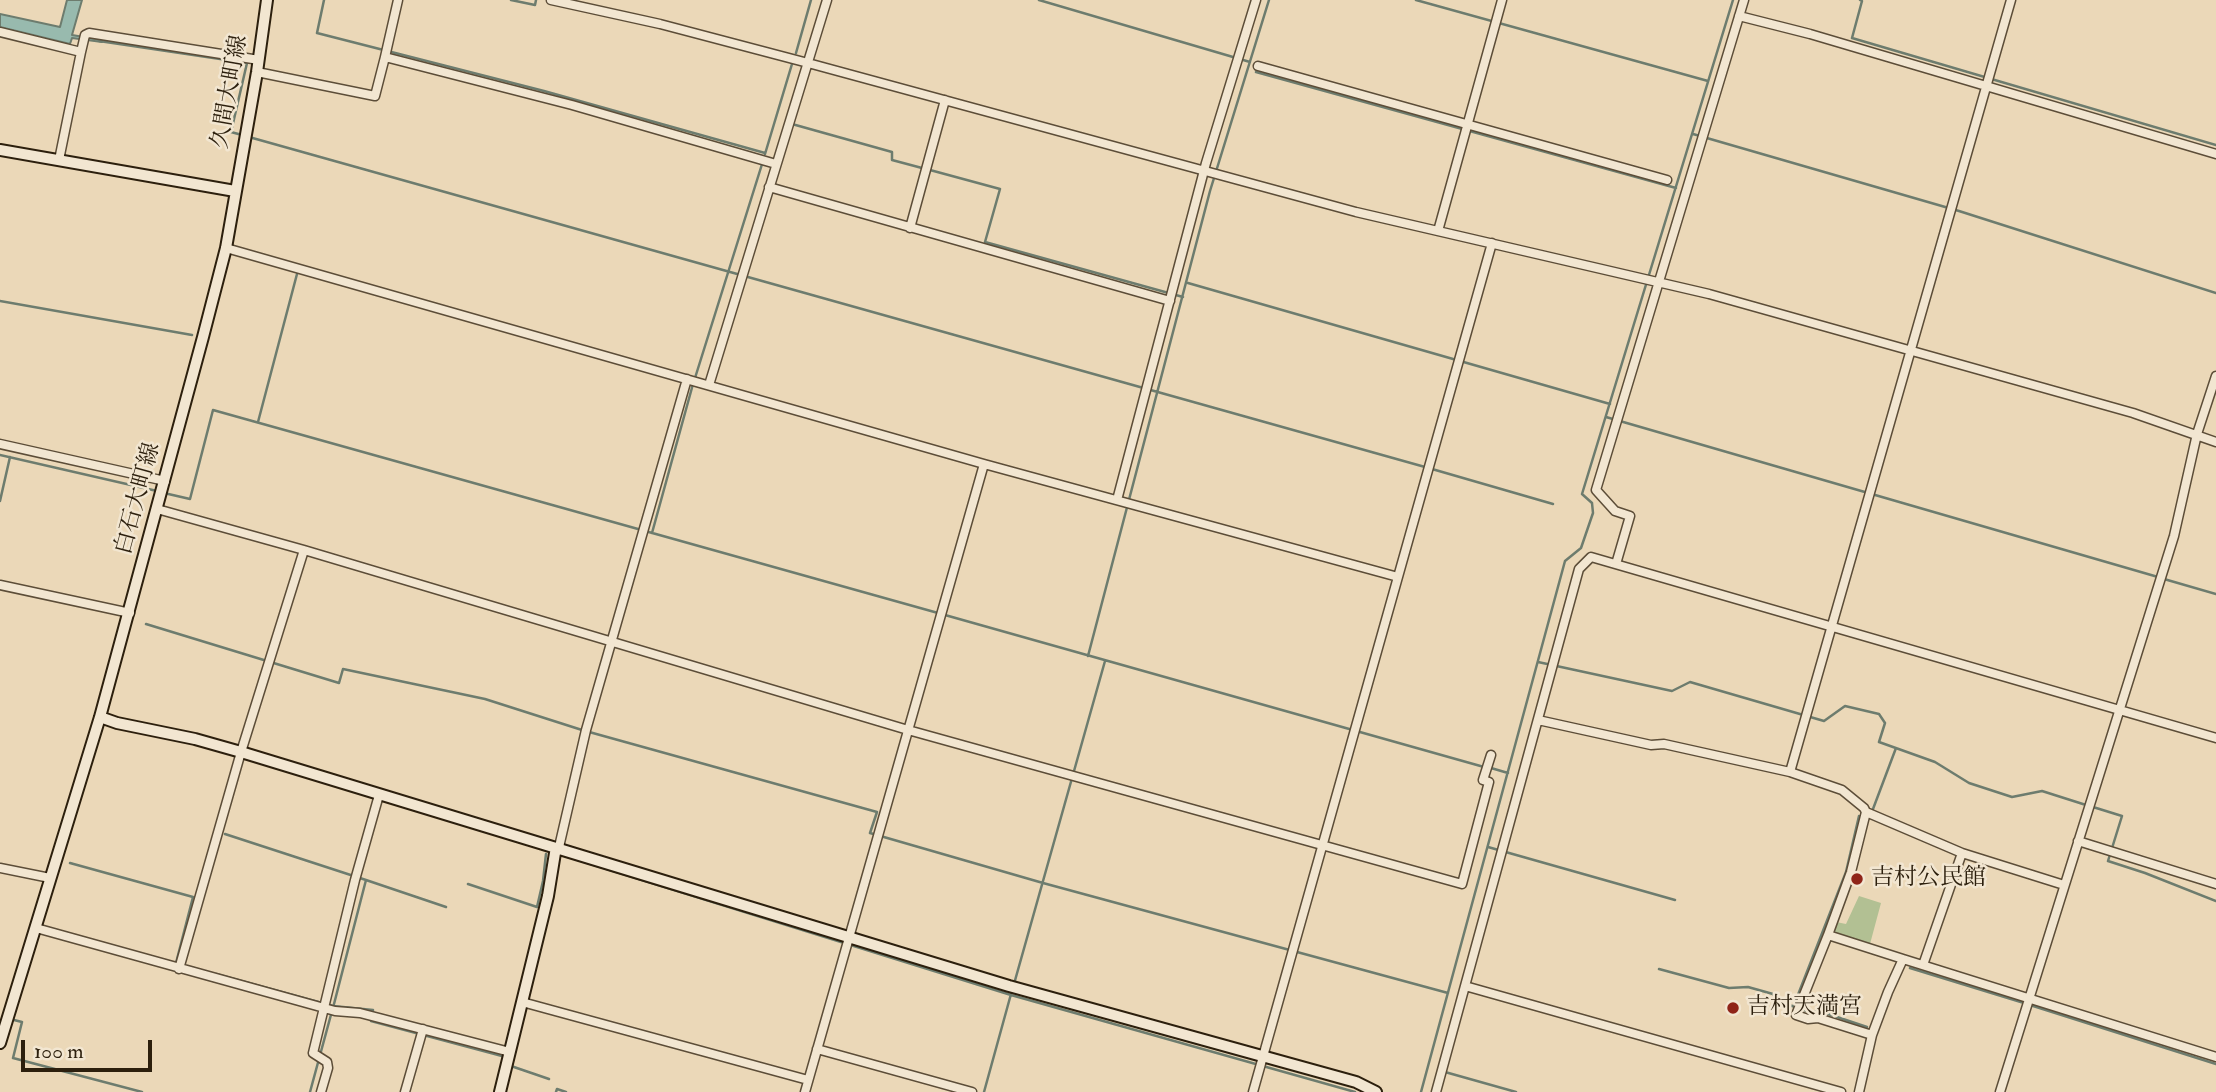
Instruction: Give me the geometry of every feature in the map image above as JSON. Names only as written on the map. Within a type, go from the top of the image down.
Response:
[{"type":"street","name":"久間大町線","points":[[235,191],[267,0]]},
{"type":"street","points":[[59,160],[84,38],[89,33],[258,66],[375,96],[398,0]]},
{"type":"street","points":[[551,0],[660,24],[1342,208],[1653,280],[2133,413],[2216,442]]},
{"type":"street","points":[[709,385],[827,0]]},
{"type":"street","points":[[1124,502],[1147,388],[1171,296],[1212,173],[1238,59],[1256,0]]},
{"type":"street","points":[[1438,231],[1502,0]]},
{"type":"street","points":[[1616,564],[1630,516],[1615,511],[1596,490],[1653,280],[1704,136],[1744,0]]},
{"type":"street","points":[[1790,772],[2011,0]]},
{"type":"street","points":[[1739,16],[1988,81],[2216,154]]},
{"type":"street","points":[[0,32],[81,51]]},
{"type":"street","points":[[385,52],[776,164]]},
{"type":"street","points":[[1258,66],[1466,128],[1667,180]]},
{"type":"street","points":[[910,228],[945,100]]},
{"type":"street","points":[[0,150],[235,191]]},
{"type":"street","points":[[769,187],[910,228],[1171,296]]},
{"type":"street","name":"白石大町線","points":[[0,1043],[130,613],[226,248],[235,191]]},
{"type":"street","points":[[1253,1092],[1492,243]]},
{"type":"street","points":[[226,248],[985,464],[1398,577]]},
{"type":"street","points":[[2000,1092],[2118,710],[2175,536],[2197,435],[2216,376]]},
{"type":"street","points":[[500,1092],[586,732],[644,525],[692,380]]},
{"type":"street","points":[[0,444],[163,488]]},
{"type":"street","points":[[805,1092],[985,464]]},
{"type":"street","points":[[158,509],[908,730],[1462,884],[1489,782],[1483,780],[1488,762]]},
{"type":"street","points":[[180,966],[241,752],[304,550]]},
{"type":"street","points":[[1436,1092],[1579,569],[1591,557],[2216,738]]},
{"type":"street","points":[[0,585],[130,613]]},
{"type":"street","points":[[100,717],[241,752],[559,848],[847,941],[1261,1063],[1356,1082],[1376,1092]]},
{"type":"street","points":[[1538,720],[1790,772],[1842,790],[1864,807],[1866,812],[1851,872],[1796,1016],[1818,1018],[1872,1035]]},
{"type":"street","points":[[321,1092],[328,1068],[327,1062],[313,1053],[330,1009],[355,880],[379,795]]},
{"type":"street","points":[[1866,812],[1962,853],[2064,885]]},
{"type":"street","points":[[2078,841],[2216,884]]},
{"type":"street","points":[[1923,965],[1962,853]]},
{"type":"street","points":[[0,868],[50,878]]},
{"type":"street","points":[[36,928],[330,1009],[372,1016],[508,1059]]},
{"type":"street","points":[[1828,935],[2027,1002],[2216,1057]]},
{"type":"street","points":[[1858,1092],[1872,1035],[1903,959]]},
{"type":"street","points":[[1465,986],[1841,1092]]},
{"type":"street","points":[[522,1002],[808,1080]]},
{"type":"street","points":[[405,1092],[422,1033]]},
{"type":"street","points":[[817,1049],[972,1092]]},
{"type":"green space","points":[[1859,896],[1881,903],[1870,944],[1831,932],[1836,922],[1846,924]]},
{"type":"water","points":[[67,0],[82,0],[72,35],[102,42],[72,38],[70,44],[0,27],[0,14],[60,27]]},
{"type":"waterway","points":[[324,0],[317,33],[544,91],[765,153]]},
{"type":"waterway","points":[[511,0],[535,5],[536,0]]},
{"type":"waterway","points":[[796,53],[811,0]]},
{"type":"waterway","points":[[1039,0],[1250,62]]},
{"type":"waterway","points":[[1088,656],[1210,191],[1269,0]]},
{"type":"waterway","points":[[1416,0],[1708,81]]},
{"type":"waterway","points":[[1421,1092],[1565,561],[1581,548],[1593,513],[1592,503],[1582,494],[1733,0]]},
{"type":"waterway","points":[[1860,0],[1862,1],[1852,38],[2216,145]]},
{"type":"waterway","points":[[99,41],[247,63],[231,132],[242,135]]},
{"type":"waterway","points":[[765,154],[792,64]]},
{"type":"waterway","points":[[1256,72],[1676,188]]},
{"type":"waterway","points":[[792,124],[892,152],[892,160],[922,168]]},
{"type":"waterway","points":[[1693,134],[1959,211],[2216,293]]},
{"type":"waterway","points":[[249,137],[1425,467]]},
{"type":"waterway","points":[[695,378],[763,161]]},
{"type":"waterway","points":[[930,170],[1000,189],[985,242],[1183,297]]},
{"type":"waterway","points":[[258,422],[297,274]]},
{"type":"waterway","points":[[1188,283],[1610,404]]},
{"type":"waterway","points":[[0,301],[192,335]]},
{"type":"waterway","points":[[652,533],[693,384]]},
{"type":"waterway","points":[[164,493],[190,499],[213,410],[938,613]]},
{"type":"waterway","points":[[1606,417],[2158,577]]},
{"type":"waterway","points":[[0,455],[157,491]]},
{"type":"waterway","points":[[0,501],[10,457]]},
{"type":"waterway","points":[[1432,469],[1553,504]]},
{"type":"waterway","points":[[2164,579],[2216,594]]},
{"type":"waterway","points":[[945,615],[1484,767]]},
{"type":"waterway","points":[[146,624],[339,683],[343,669],[485,699],[582,730],[877,812],[870,833],[1448,993]]},
{"type":"waterway","points":[[1014,984],[1105,661]]},
{"type":"waterway","points":[[1538,662],[1672,691],[1690,682],[1824,721],[1845,706],[1879,714],[1885,723],[1879,742],[1935,762],[1969,783],[2012,797],[2042,791],[2086,805]]},
{"type":"waterway","points":[[1873,809],[1896,748]]},
{"type":"waterway","points":[[1491,768],[1508,773]]},
{"type":"waterway","points":[[2093,807],[2122,816],[2108,861],[2216,901]]},
{"type":"waterway","points":[[1794,1005],[1846,872],[1859,816]]},
{"type":"waterway","points":[[225,834],[366,880],[334,1004]]},
{"type":"waterway","points":[[1488,847],[1675,900]]},
{"type":"waterway","points":[[468,884],[537,907],[546,854]]},
{"type":"waterway","points":[[565,856],[1011,995],[1355,1092]]},
{"type":"waterway","points":[[70,863],[193,897],[176,963]]},
{"type":"waterway","points":[[366,880],[446,907]]},
{"type":"waterway","points":[[1910,968],[2024,1003]]},
{"type":"waterway","points":[[1659,969],[1729,988],[1748,987],[1773,994],[1777,1001],[1867,1027]]},
{"type":"waterway","points":[[216,974],[333,1006],[373,1010],[371,1021],[505,1059]]},
{"type":"waterway","points":[[984,1092],[1011,994]]},
{"type":"waterway","points":[[2030,1005],[2216,1064]]},
{"type":"waterway","points":[[310,1092],[332,1011]]},
{"type":"waterway","points":[[10,1019],[22,1022],[13,1058],[142,1092]]},
{"type":"waterway","points":[[511,1066],[549,1079]]},
{"type":"waterway","points":[[1445,1072],[1516,1092]]},
{"type":"waterway","points":[[556,1092],[557,1089],[566,1092]]},
{"type":"place","name":"吉村公民館","points":[[1857,879]]},
{"type":"place","name":"吉村天満宮","points":[[1733,1008]]}]
